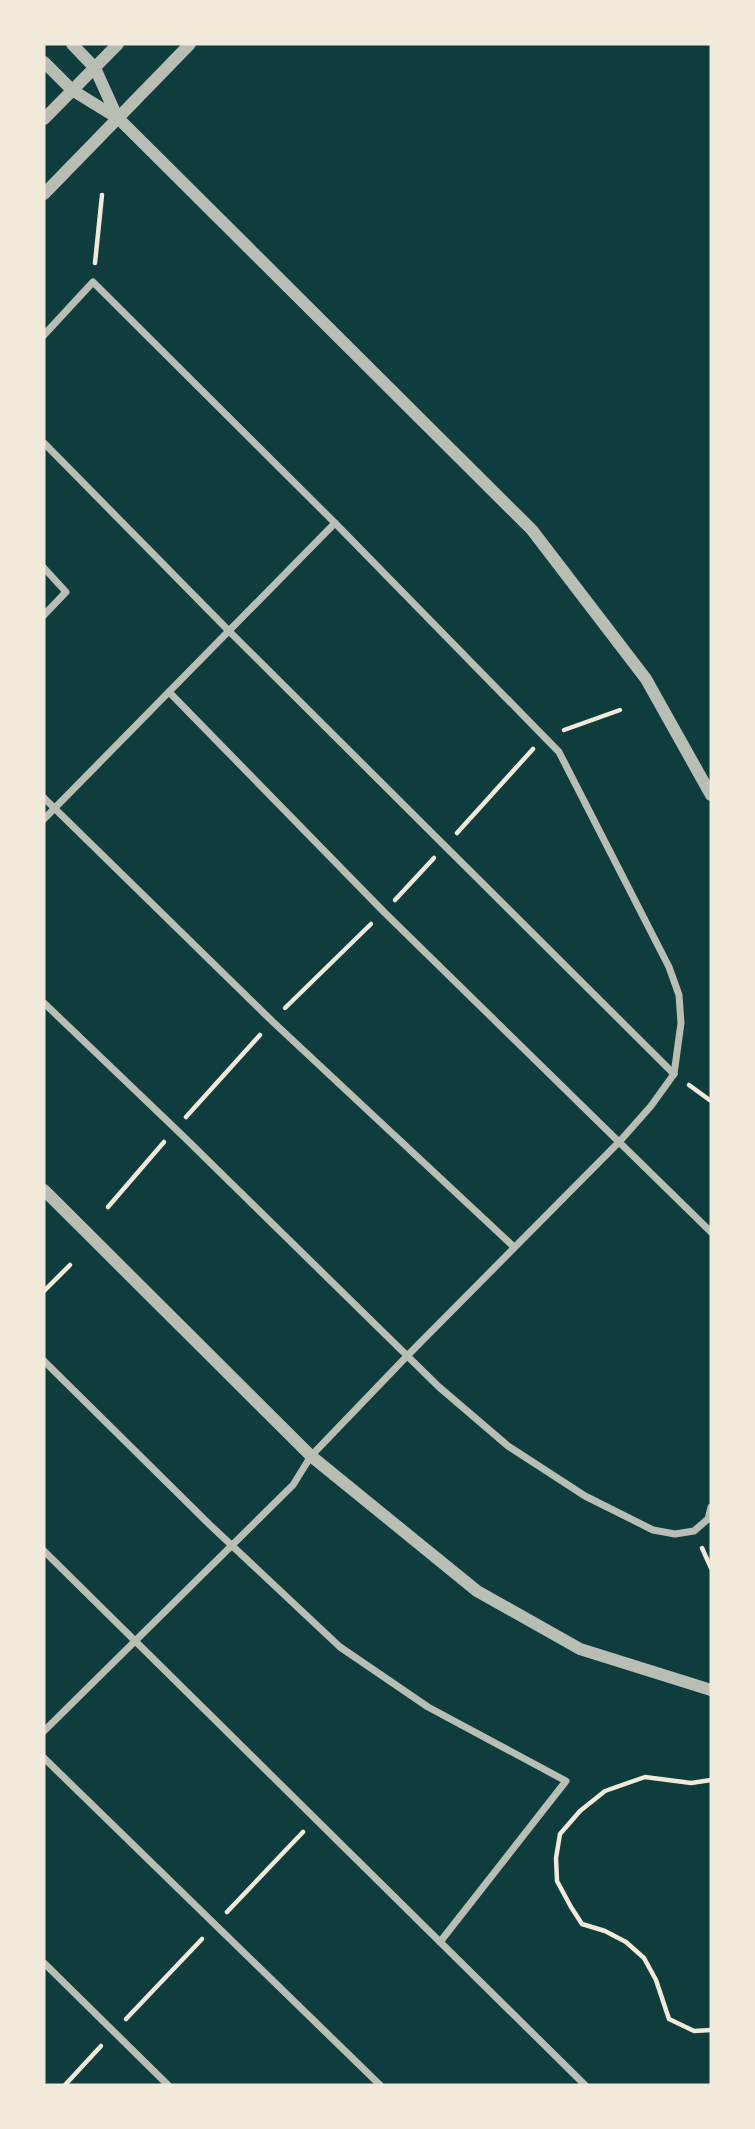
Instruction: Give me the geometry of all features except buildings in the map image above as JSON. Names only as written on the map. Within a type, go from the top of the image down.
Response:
[{"type":"street","points":[[72,44],[95,68],[119,119]]},
{"type":"street","points":[[44,119],[118,44]]},
{"type":"street","points":[[44,194],[190,44]]},
{"type":"street","points":[[44,62],[72,90],[119,119],[532,530],[646,679],[711,795]]},
{"type":"street","points":[[44,335],[93,282],[335,523],[559,752],[669,967],[679,995],[681,1023],[674,1074],[651,1106],[620,1141],[311,1456],[293,1485],[44,1731]]},
{"type":"street","points":[[44,443],[674,1074]]},
{"type":"street","points":[[44,819],[335,523]]},
{"type":"street","points":[[44,568],[66,592],[44,615]]},
{"type":"street","points":[[169,692],[384,912],[711,1232]]},
{"type":"street","points":[[44,798],[272,1021],[514,1247]]},
{"type":"street","points":[[44,1003],[439,1387],[508,1447],[585,1496],[653,1530],[675,1534],[694,1531],[708,1519],[711,1507]]},
{"type":"street","points":[[44,1190],[311,1456],[477,1591],[580,1649],[711,1690]]},
{"type":"street","points":[[44,1361],[232,1546],[340,1647],[428,1707],[566,1781],[440,1942]]},
{"type":"street","points":[[44,1551],[585,2085]]},
{"type":"street","points":[[44,1758],[380,2085]]},
{"type":"street","points":[[44,1964],[168,2085]]},
{"type":"path","points":[[93,282],[102,195]]},
{"type":"path","points":[[107,1207],[272,1021],[384,912],[545,737],[620,710]]},
{"type":"path","points":[[674,1074],[711,1101]]},
{"type":"path","points":[[44,1291],[70,1265]]},
{"type":"path","points":[[711,1780],[691,1783],[645,1777],[605,1791],[580,1811],[560,1834],[556,1858],[558,1881],[582,1924],[605,1931],[626,1942],[644,1958],[656,1980],[669,2020],[694,2031],[711,2030]]},
{"type":"path","points":[[65,2085],[316,1819]]}]
